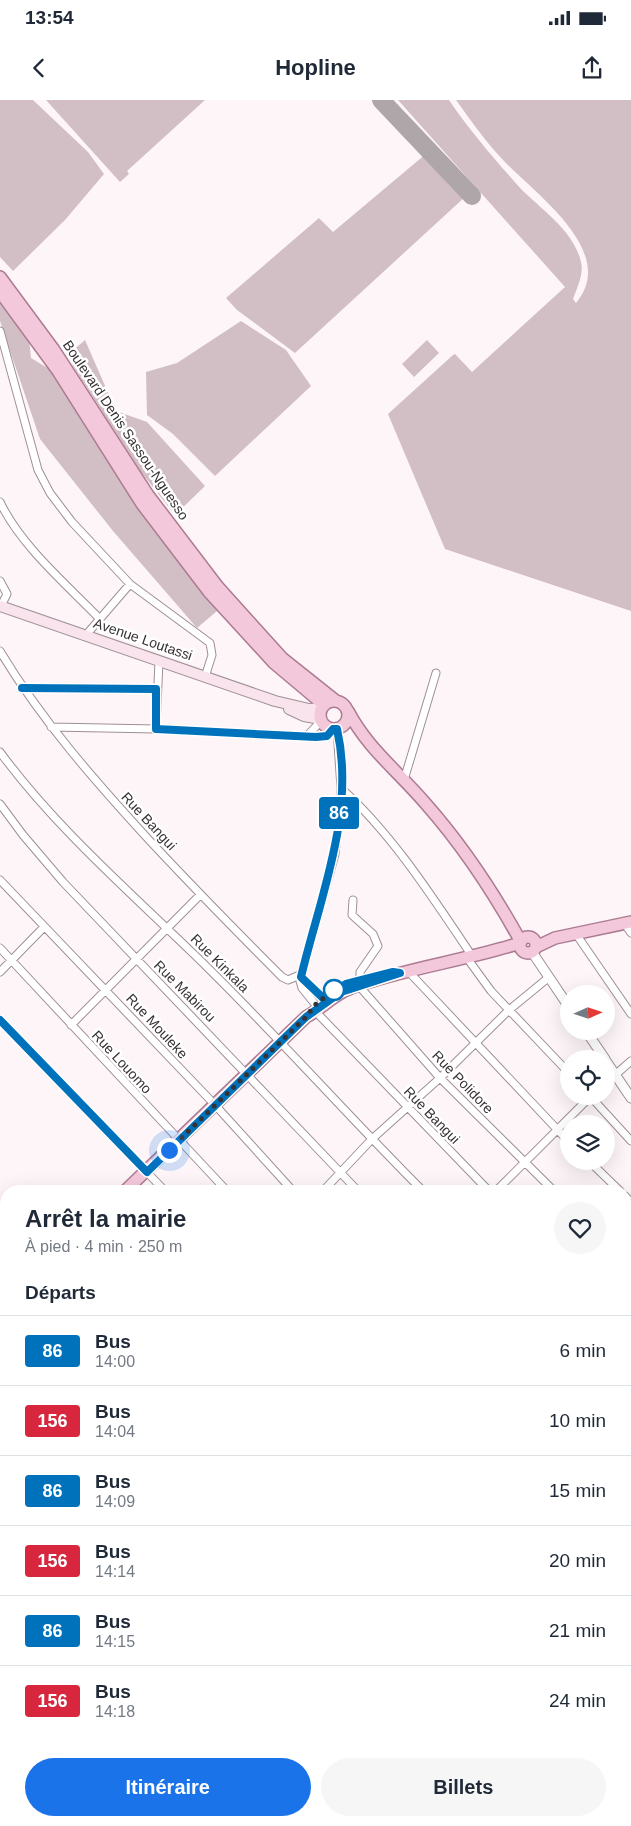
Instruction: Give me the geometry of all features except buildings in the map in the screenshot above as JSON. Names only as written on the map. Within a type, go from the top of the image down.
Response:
[{"type":"main road","name":"Boulevard Denis Sassou-Nguesso","points":[[0,277],[148,496],[218,588],[282,658],[336,701]]},
{"type":"main road","name":"Boulevard Denis Sassou-Nguesso","points":[[0,292],[50,352],[142,504],[209,592],[322,713]]},
{"type":"main road","name":"Avenue Loutassi","points":[[0,606],[275,701],[322,713]]},
{"type":"main road","points":[[366,742],[337,729],[326,727],[322,713],[336,701],[343,704],[366,742],[404,780],[455,839],[502,910],[528,945]]},
{"type":"main road","points":[[337,729],[348,720],[348,711]]},
{"type":"main road","points":[[132,1185],[216,1106],[336,988],[393,972],[404,972],[627,923]]},
{"type":"street","points":[[0,331],[42,479],[72,522],[130,584],[210,643],[212,655],[205,676]]},
{"type":"street","points":[[0,502],[13,523],[54,574],[100,618]]},
{"type":"street","points":[[0,581],[7,594],[0,606]]},
{"type":"street","points":[[86,635],[130,584]]},
{"type":"street","name":"Rue Bangui","points":[[0,652],[22,688],[51,727],[108,796],[200,895],[282,977],[288,980],[302,976],[318,1007],[407,1108],[483,1185]]},
{"type":"street","points":[[156,729],[158,661]]},
{"type":"street","points":[[404,780],[436,673]]},
{"type":"street","points":[[22,688],[156,689]]},
{"type":"street","points":[[307,736],[322,713]]},
{"type":"street","points":[[51,727],[156,729],[307,736],[327,736],[337,729]]},
{"type":"street","points":[[302,976],[335,854],[340,788],[337,729]]},
{"type":"street","name":"Rue Kinkala","points":[[0,752],[91,854],[282,1042],[417,1185]]},
{"type":"street","points":[[340,788],[364,810],[407,864],[469,957],[479,977],[560,1064]]},
{"type":"street","name":"Rue Mabirou","points":[[0,804],[63,882],[352,1185]]},
{"type":"street","name":"Rue Mouleke","points":[[0,880],[216,1106],[288,1185]]},
{"type":"street","points":[[71,1026],[200,895]]},
{"type":"street","points":[[353,900],[352,915],[372,934],[378,946],[364,964],[359,983]]},
{"type":"street","points":[[627,923],[631,934]]},
{"type":"street","points":[[0,972],[44,928]]},
{"type":"street","points":[[576,934],[631,1014]]},
{"type":"street","points":[[528,945],[560,995]]},
{"type":"street","name":"Rue Louomo","points":[[0,948],[221,1185]]},
{"type":"street","points":[[404,972],[476,1043],[560,1133]]},
{"type":"street","points":[[328,1185],[372,1139],[440,1078],[509,1010],[548,978]]},
{"type":"street","name":"Rue Polidore","points":[[359,983],[440,1078],[548,1185]]},
{"type":"street","points":[[0,1020],[159,1185]]},
{"type":"street","points":[[631,1062],[616,1075],[631,1098]]},
{"type":"street","points":[[502,1185],[582,1105]]},
{"type":"street","points":[[599,1105],[631,1141]]},
{"type":"street","points":[[598,1170],[614,1185]]},
{"type":"shaded area","points":[[0,100],[33,100],[88,152],[104,174],[65,220],[13,271],[0,257]]},
{"type":"shaded area","points":[[46,100],[205,100],[127,171],[129,174],[120,182]]},
{"type":"shaded area","points":[[398,100],[449,100],[474,134],[521,189],[572,240],[582,267],[573,299],[576,303],[587,284],[587,264],[580,244],[568,225],[552,207],[491,146],[456,100],[631,100],[631,611],[445,549],[388,414],[455,354],[472,372],[565,287]]},
{"type":"shaded area","points":[[427,153],[466,196],[295,353],[237,310],[226,298],[319,218],[333,232]]},
{"type":"shaded area","points":[[0,302],[29,339],[31,358],[51,370],[217,611],[197,628],[113,531],[40,439],[0,321]]},
{"type":"shaded area","points":[[241,321],[286,350],[311,386],[215,476],[173,434],[147,415],[146,372],[177,363]]},
{"type":"shaded area","points":[[85,340],[116,411],[147,422],[205,486],[175,515],[141,472],[73,366],[70,353]]},
{"type":"shaded area","points":[[427,340],[439,353],[414,377],[402,364]]},
{"type":"taxiway","points":[[381,100],[472,196]]},
{"type":"bus line","name":"86","points":[[0,1020],[93,1114],[147,1172],[306,1017],[316,1012],[341,992],[400,973],[393,972],[346,984],[336,988],[323,998],[301,977],[335,854],[340,788],[337,729],[333,729],[327,736],[316,737],[156,729],[156,689],[22,688]]},
{"type":"route","points":[[169,1150],[306,1017],[315,1005],[336,988],[334,990]]}]
